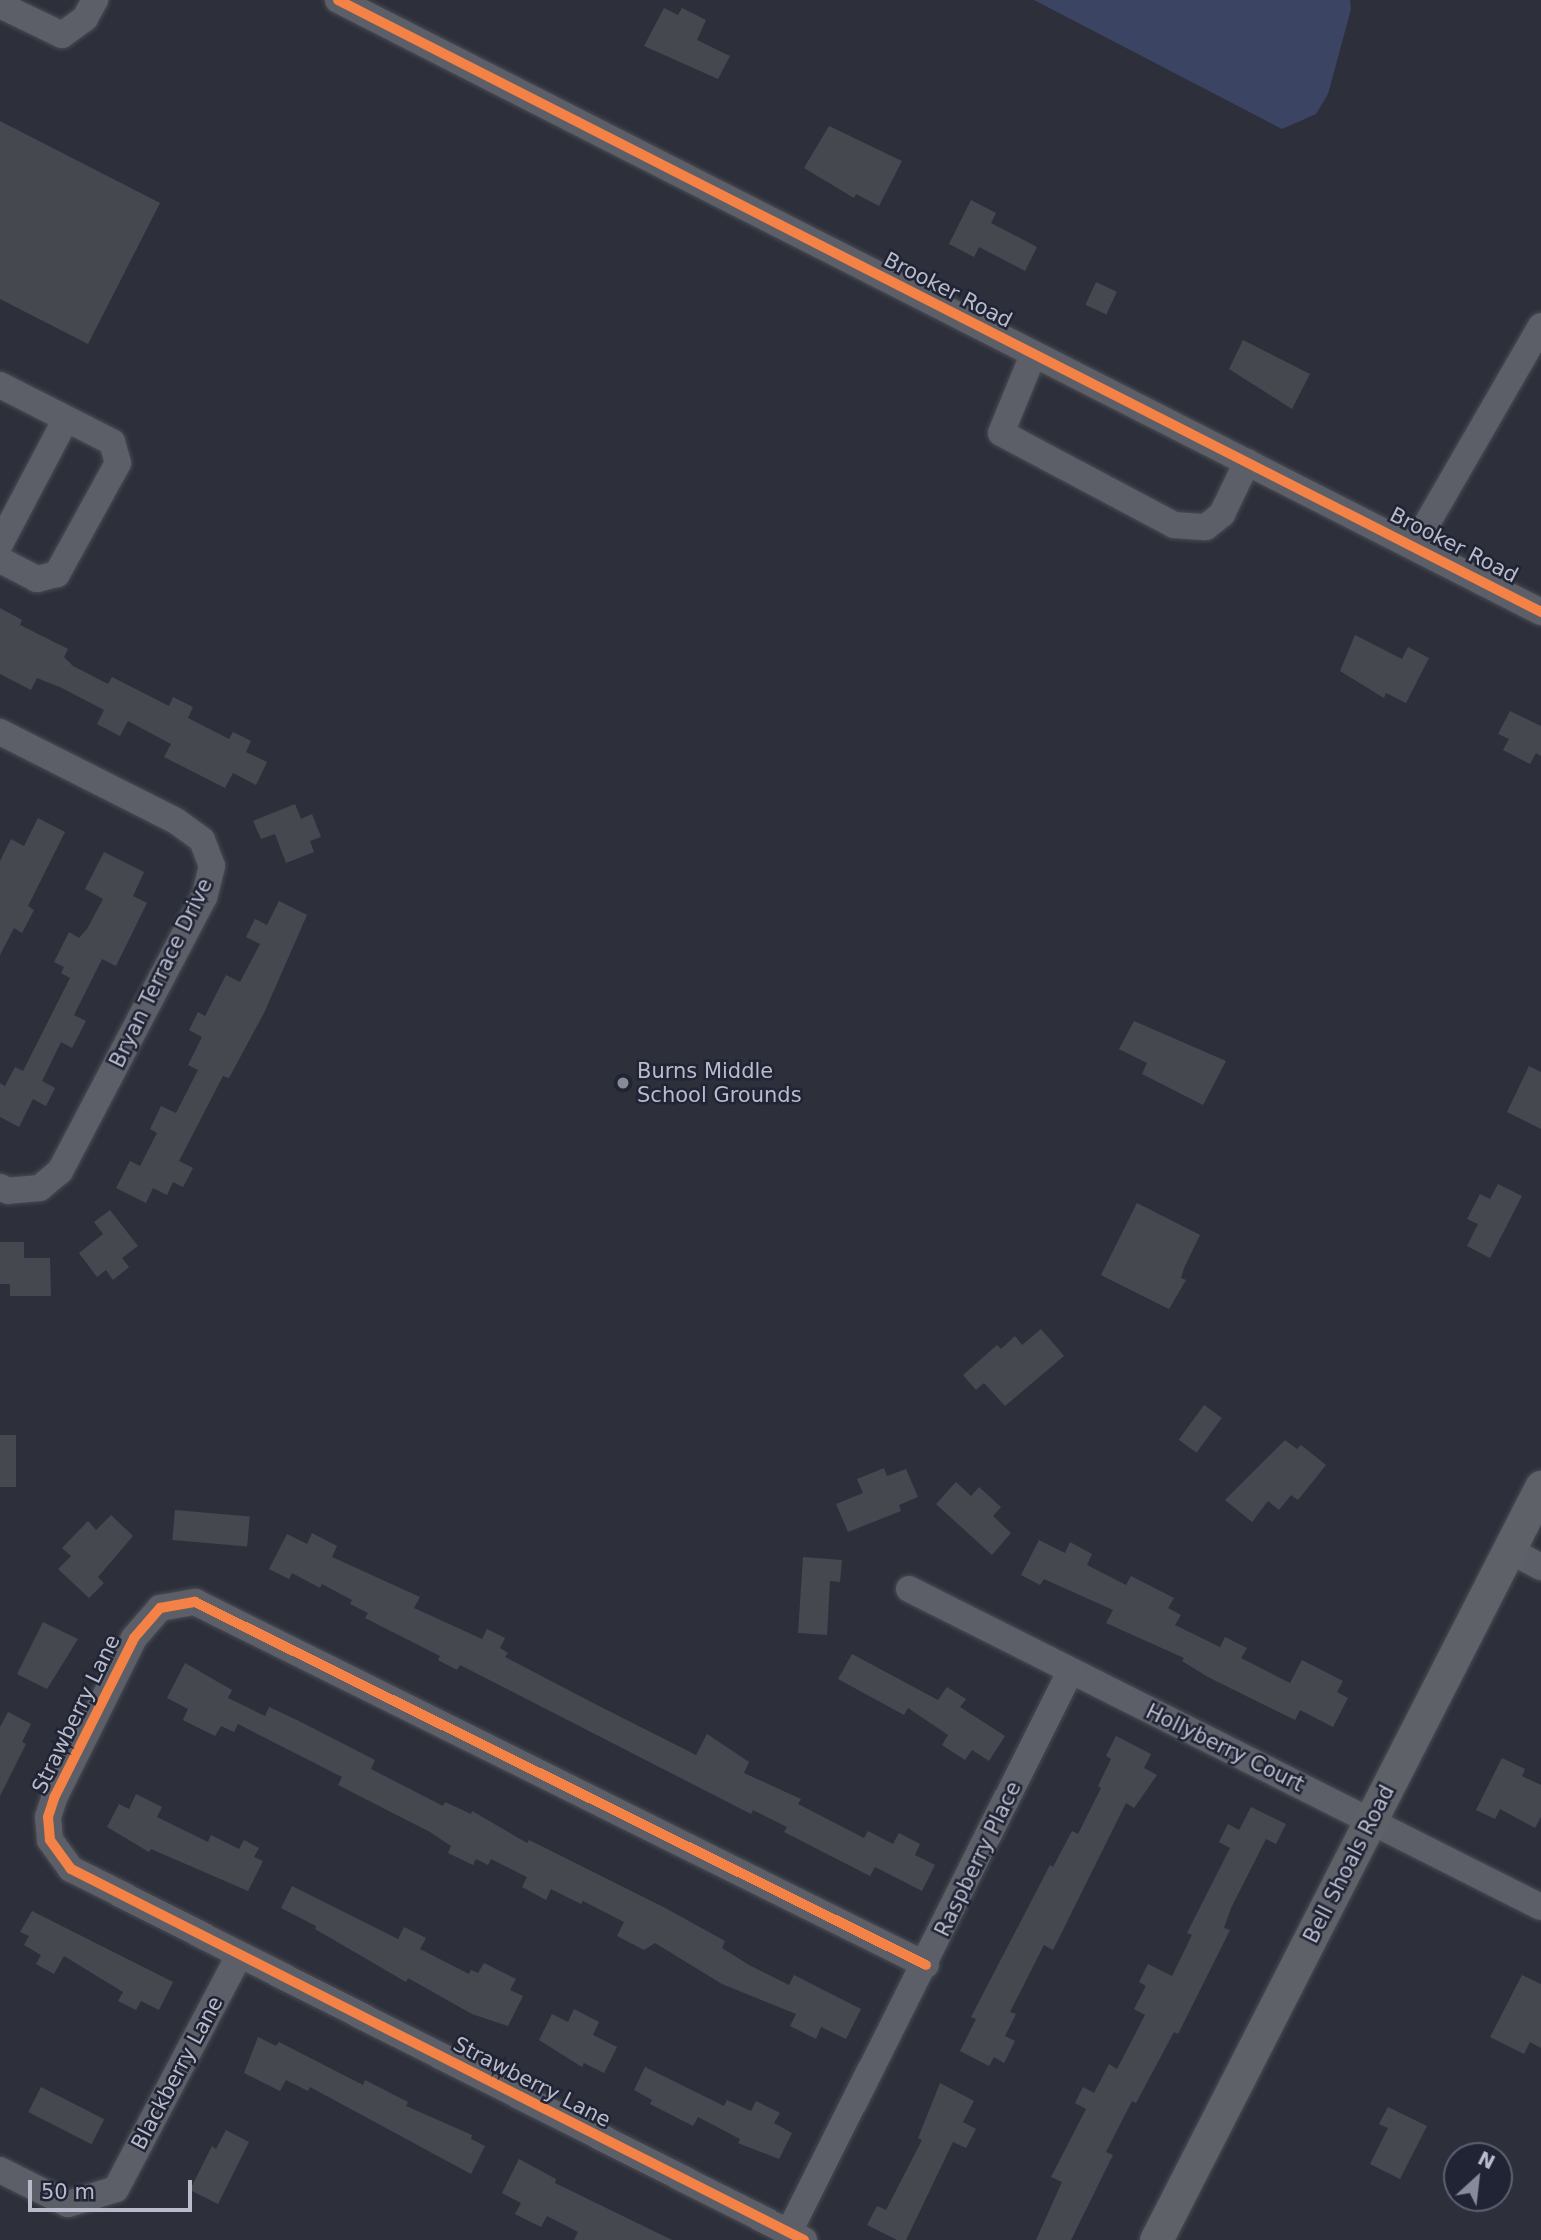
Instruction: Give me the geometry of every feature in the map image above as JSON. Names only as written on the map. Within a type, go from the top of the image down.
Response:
[{"type":"main road","name":"Bell Shoals Road","points":[[1156,2240],[1541,1488]]},
{"type":"street","points":[[0,5],[62,34],[85,18],[94,0]]},
{"type":"street","name":"Brooker Road","points":[[338,0],[1541,612]]},
{"type":"street","points":[[1413,546],[1541,326]]},
{"type":"street","points":[[1033,355],[1001,433],[1174,524],[1206,527],[1222,514],[1247,462]]},
{"type":"street","points":[[0,560],[37,579],[57,574],[118,463],[112,442],[66,419],[3,393]]},
{"type":"street","points":[[0,544],[66,419]]},
{"type":"street","name":"Bryan Terrace Drive","points":[[0,1187],[8,1191],[40,1188],[60,1171],[204,897],[212,866],[202,840],[176,821],[1,735]]},
{"type":"street","points":[[1509,1550],[1541,1567]]},
{"type":"street","name":"Hollyberry Court","points":[[909,1588],[1070,1672],[1371,1819],[1541,1907]]},
{"type":"street","name":"Strawberry Lane","points":[[797,2236],[71,1869],[53,1849],[47,1829],[54,1798],[134,1638],[160,1608],[184,1601],[208,1607],[926,1965]]},
{"type":"street","name":"Raspberry Place","points":[[797,2236],[1070,1672]]},
{"type":"street","name":"Blackberry Lane","points":[[0,2170],[68,2204],[116,2189],[239,1956]]},
{"type":"water","points":[[1034,0],[1350,0],[1351,9],[1328,94],[1316,114],[1282,129]]},
{"type":"building","points":[[664,8],[678,15],[682,8],[706,20],[697,40],[730,56],[718,79],[644,46]]},
{"type":"building","points":[[0,121],[160,203],[88,344],[0,299]]},
{"type":"building","points":[[829,126],[902,161],[879,206],[856,194],[854,198],[804,168]]},
{"type":"building","points":[[971,200],[996,213],[991,223],[1037,247],[1025,271],[979,247],[974,257],[949,244]]},
{"type":"building","points":[[1096,282],[1117,292],[1106,314],[1085,305]]},
{"type":"building","points":[[1243,340],[1310,374],[1292,409],[1229,369]]},
{"type":"building","points":[[0,608],[22,620],[20,625],[68,649],[64,657],[73,666],[108,684],[112,677],[169,706],[173,697],[193,707],[188,718],[229,739],[233,732],[251,741],[246,752],[267,762],[256,785],[233,773],[225,788],[164,757],[171,744],[128,721],[120,736],[97,724],[104,710],[62,688],[37,678],[31,690],[0,674]]},
{"type":"building","points":[[1355,635],[1402,659],[1408,647],[1429,658],[1406,703],[1386,693],[1384,698],[1340,671]]},
{"type":"building","points":[[1510,711],[1541,726],[1541,756],[1536,753],[1530,764],[1503,750],[1509,739],[1498,734]]},
{"type":"building","points":[[295,804],[301,819],[312,814],[321,837],[310,841],[314,852],[286,863],[275,834],[261,839],[253,821]]},
{"type":"building","points":[[38,818],[65,832],[28,906],[34,910],[22,933],[14,928],[0,955],[0,861],[11,839],[24,846]]},
{"type":"building","points":[[104,852],[144,872],[133,896],[147,903],[116,966],[102,959],[74,1015],[86,1021],[72,1048],[61,1042],[42,1081],[55,1088],[46,1106],[33,1099],[19,1127],[0,1117],[0,1083],[5,1086],[15,1067],[23,1071],[70,978],[61,973],[64,967],[54,962],[69,932],[79,938],[103,899],[85,889]]},
{"type":"building","points":[[279,901],[307,915],[264,1013],[229,1078],[223,1076],[179,1161],[193,1168],[183,1187],[173,1182],[167,1195],[153,1188],[146,1203],[116,1188],[130,1161],[140,1166],[157,1133],[150,1129],[161,1106],[176,1113],[198,1070],[188,1065],[202,1037],[189,1030],[198,1012],[205,1016],[226,975],[240,982],[260,944],[246,937],[255,919],[267,925]]},
{"type":"building","points":[[1134,1021],[1226,1061],[1203,1105],[1142,1074],[1147,1063],[1119,1049]]},
{"type":"building","points":[[1529,1066],[1541,1072],[1541,1129],[1507,1112]]},
{"type":"building","points":[[1498,1184],[1522,1196],[1490,1258],[1467,1246],[1478,1224],[1467,1219],[1480,1194],[1490,1199]]},
{"type":"building","points":[[1137,1203],[1200,1235],[1184,1268],[1181,1278],[1186,1280],[1169,1309],[1101,1275]]},
{"type":"building","points":[[110,1210],[138,1246],[122,1258],[129,1267],[113,1280],[106,1270],[97,1277],[79,1253],[103,1234],[94,1222]]},
{"type":"building","points":[[0,1242],[24,1242],[24,1258],[50,1258],[51,1296],[10,1296],[10,1284],[0,1284]]},
{"type":"building","points":[[1041,1329],[1064,1356],[1005,1406],[984,1383],[976,1390],[963,1375],[997,1345],[1001,1349],[1015,1336],[1022,1345]]},
{"type":"building","points":[[1204,1405],[1222,1418],[1197,1453],[1179,1440]]},
{"type":"building","points":[[0,1435],[16,1435],[16,1487],[0,1487]]},
{"type":"building","points":[[1285,1440],[1297,1449],[1301,1445],[1326,1465],[1298,1500],[1291,1495],[1279,1510],[1268,1501],[1252,1522],[1225,1500]]},
{"type":"building","points":[[884,1468],[887,1476],[906,1469],[918,1497],[899,1505],[901,1511],[848,1532],[836,1504],[863,1493],[857,1479]]},
{"type":"building","points":[[956,1482],[971,1496],[979,1487],[1001,1507],[993,1516],[1011,1533],[992,1555],[936,1504]]},
{"type":"building","points":[[175,1510],[250,1517],[247,1546],[172,1540]]},
{"type":"building","points":[[111,1515],[133,1536],[98,1577],[104,1583],[89,1598],[58,1569],[71,1556],[62,1548],[88,1521],[96,1530]]},
{"type":"building","points":[[312,1533],[337,1546],[332,1557],[420,1597],[414,1608],[482,1639],[487,1629],[505,1638],[500,1648],[508,1653],[505,1657],[597,1705],[696,1755],[707,1734],[749,1762],[744,1773],[801,1799],[798,1804],[864,1838],[868,1831],[893,1844],[899,1833],[920,1844],[915,1855],[935,1865],[922,1891],[875,1867],[870,1876],[784,1832],[787,1827],[753,1810],[751,1814],[460,1665],[457,1670],[438,1660],[440,1656],[365,1618],[368,1613],[350,1604],[352,1600],[322,1584],[320,1588],[292,1573],[289,1579],[269,1569],[287,1534],[307,1544]]},
{"type":"building","points":[[1039,1540],[1065,1553],[1070,1542],[1092,1554],[1087,1565],[1126,1585],[1131,1576],[1174,1598],[1168,1608],[1181,1615],[1175,1625],[1220,1647],[1225,1637],[1247,1648],[1241,1658],[1290,1683],[1302,1660],[1343,1681],[1337,1692],[1348,1698],[1333,1727],[1300,1710],[1295,1720],[1208,1677],[1182,1661],[1184,1658],[1106,1623],[1113,1610],[1044,1579],[1040,1585],[1021,1575]]},
{"type":"building","points":[[803,1557],[842,1560],[840,1582],[830,1581],[827,1635],[798,1633]]},
{"type":"building","points":[[43,1622],[78,1639],[47,1689],[17,1674]]},
{"type":"building","points":[[852,1654],[938,1700],[947,1687],[966,1699],[960,1707],[1005,1736],[989,1761],[972,1750],[965,1760],[942,1745],[948,1735],[908,1708],[904,1715],[838,1679]]},
{"type":"building","points":[[185,1663],[232,1690],[228,1698],[265,1716],[269,1707],[297,1720],[375,1760],[371,1769],[443,1806],[445,1802],[471,1814],[472,1811],[527,1843],[529,1840],[667,1909],[725,1941],[722,1948],[749,1965],[789,1985],[794,1975],[861,2009],[846,2039],[821,2027],[816,2039],[790,2026],[796,2014],[722,1984],[655,1943],[644,1950],[617,1936],[624,1922],[583,1901],[581,1904],[551,1889],[546,1900],[522,1887],[527,1877],[491,1859],[488,1865],[476,1859],[473,1865],[448,1853],[451,1846],[430,1832],[338,1785],[342,1777],[238,1724],[234,1732],[221,1726],[215,1736],[183,1720],[188,1709],[167,1698]]},
{"type":"building","points":[[8,1712],[31,1724],[22,1742],[26,1744],[0,1796],[0,1727]]},
{"type":"building","points":[[1116,1736],[1151,1754],[1144,1768],[1157,1775],[1134,1808],[1126,1803],[1053,1950],[1044,1945],[1010,2012],[1016,2014],[1005,2036],[1015,2041],[1004,2063],[994,2057],[989,2066],[960,2051],[976,2019],[971,2017],[1050,1865],[1053,1867],[1072,1831],[1078,1834],[1101,1788],[1098,1786],[1111,1759],[1106,1756]]},
{"type":"building","points":[[1502,1758],[1525,1769],[1522,1776],[1541,1785],[1541,1817],[1535,1828],[1500,1809],[1495,1819],[1476,1810]]},
{"type":"building","points":[[136,1794],[162,1807],[157,1817],[208,1842],[211,1835],[239,1849],[244,1840],[259,1848],[254,1857],[263,1861],[248,1891],[151,1849],[149,1852],[107,1827],[119,1804],[129,1809]]},
{"type":"building","points":[[1251,1807],[1286,1824],[1276,1844],[1266,1839],[1231,1908],[1224,1928],[1230,1930],[1178,2034],[1174,2032],[1136,2103],[1132,2101],[1106,2152],[1113,2155],[1071,2240],[1036,2240],[1062,2182],[1051,2177],[1086,2109],[1075,2103],[1083,2087],[1094,2093],[1109,2064],[1117,2069],[1145,2015],[1134,2009],[1146,1986],[1139,1982],[1148,1964],[1172,1976],[1192,1935],[1187,1933],[1230,1848],[1219,1842],[1228,1824],[1239,1830]]},
{"type":"building","points":[[292,1886],[398,1939],[404,1927],[426,1938],[420,1949],[469,1974],[471,1970],[478,1973],[484,1963],[516,1979],[510,1990],[523,1996],[508,2026],[472,2014],[408,1978],[406,1982],[315,1929],[316,1926],[281,1908]]},
{"type":"building","points":[[32,1911],[173,1982],[159,2010],[141,2001],[136,2010],[118,2001],[123,1992],[64,1956],[54,1974],[36,1964],[41,1955],[24,1945],[29,1936],[20,1932]]},
{"type":"building","points":[[1522,1975],[1541,1984],[1541,2048],[1530,2042],[1524,2054],[1490,2037]]},
{"type":"building","points":[[574,2009],[599,2022],[593,2035],[617,2047],[604,2073],[584,2063],[582,2067],[539,2040],[552,2014],[568,2022]]},
{"type":"building","points":[[258,2037],[276,2046],[279,2042],[363,2085],[365,2080],[408,2102],[406,2106],[472,2135],[471,2139],[485,2146],[471,2174],[310,2087],[308,2091],[286,2080],[280,2091],[244,2073]]},
{"type":"building","points":[[645,2067],[724,2106],[727,2100],[751,2111],[756,2101],[780,2113],[774,2123],[792,2133],[779,2159],[738,2143],[740,2139],[698,2117],[693,2126],[650,2104],[652,2100],[634,2090]]},
{"type":"building","points":[[940,2083],[974,2101],[963,2122],[976,2129],[966,2148],[953,2142],[906,2240],[897,2240],[867,2225],[877,2206],[886,2210],[922,2140],[918,2138]]},
{"type":"building","points":[[41,2087],[104,2119],[92,2144],[28,2112]]},
{"type":"building","points":[[1388,2107],[1427,2126],[1400,2179],[1370,2164],[1388,2128],[1379,2124]]},
{"type":"building","points":[[226,2130],[249,2142],[218,2204],[190,2190],[212,2146],[216,2149]]},
{"type":"building","points":[[519,2159],[556,2179],[555,2183],[672,2240],[574,2240],[578,2232],[547,2216],[541,2227],[515,2214],[521,2203],[502,2193]]},
{"type":"cycle path","points":[[338,0],[1541,612]]},
{"type":"cycle path","points":[[804,2240],[71,1869],[50,1840],[48,1817],[54,1798],[134,1638],[160,1608],[195,1602],[926,1965]]},
{"type":"place","name":"Burns Middle School Grounds","points":[[623,1083]]}]
